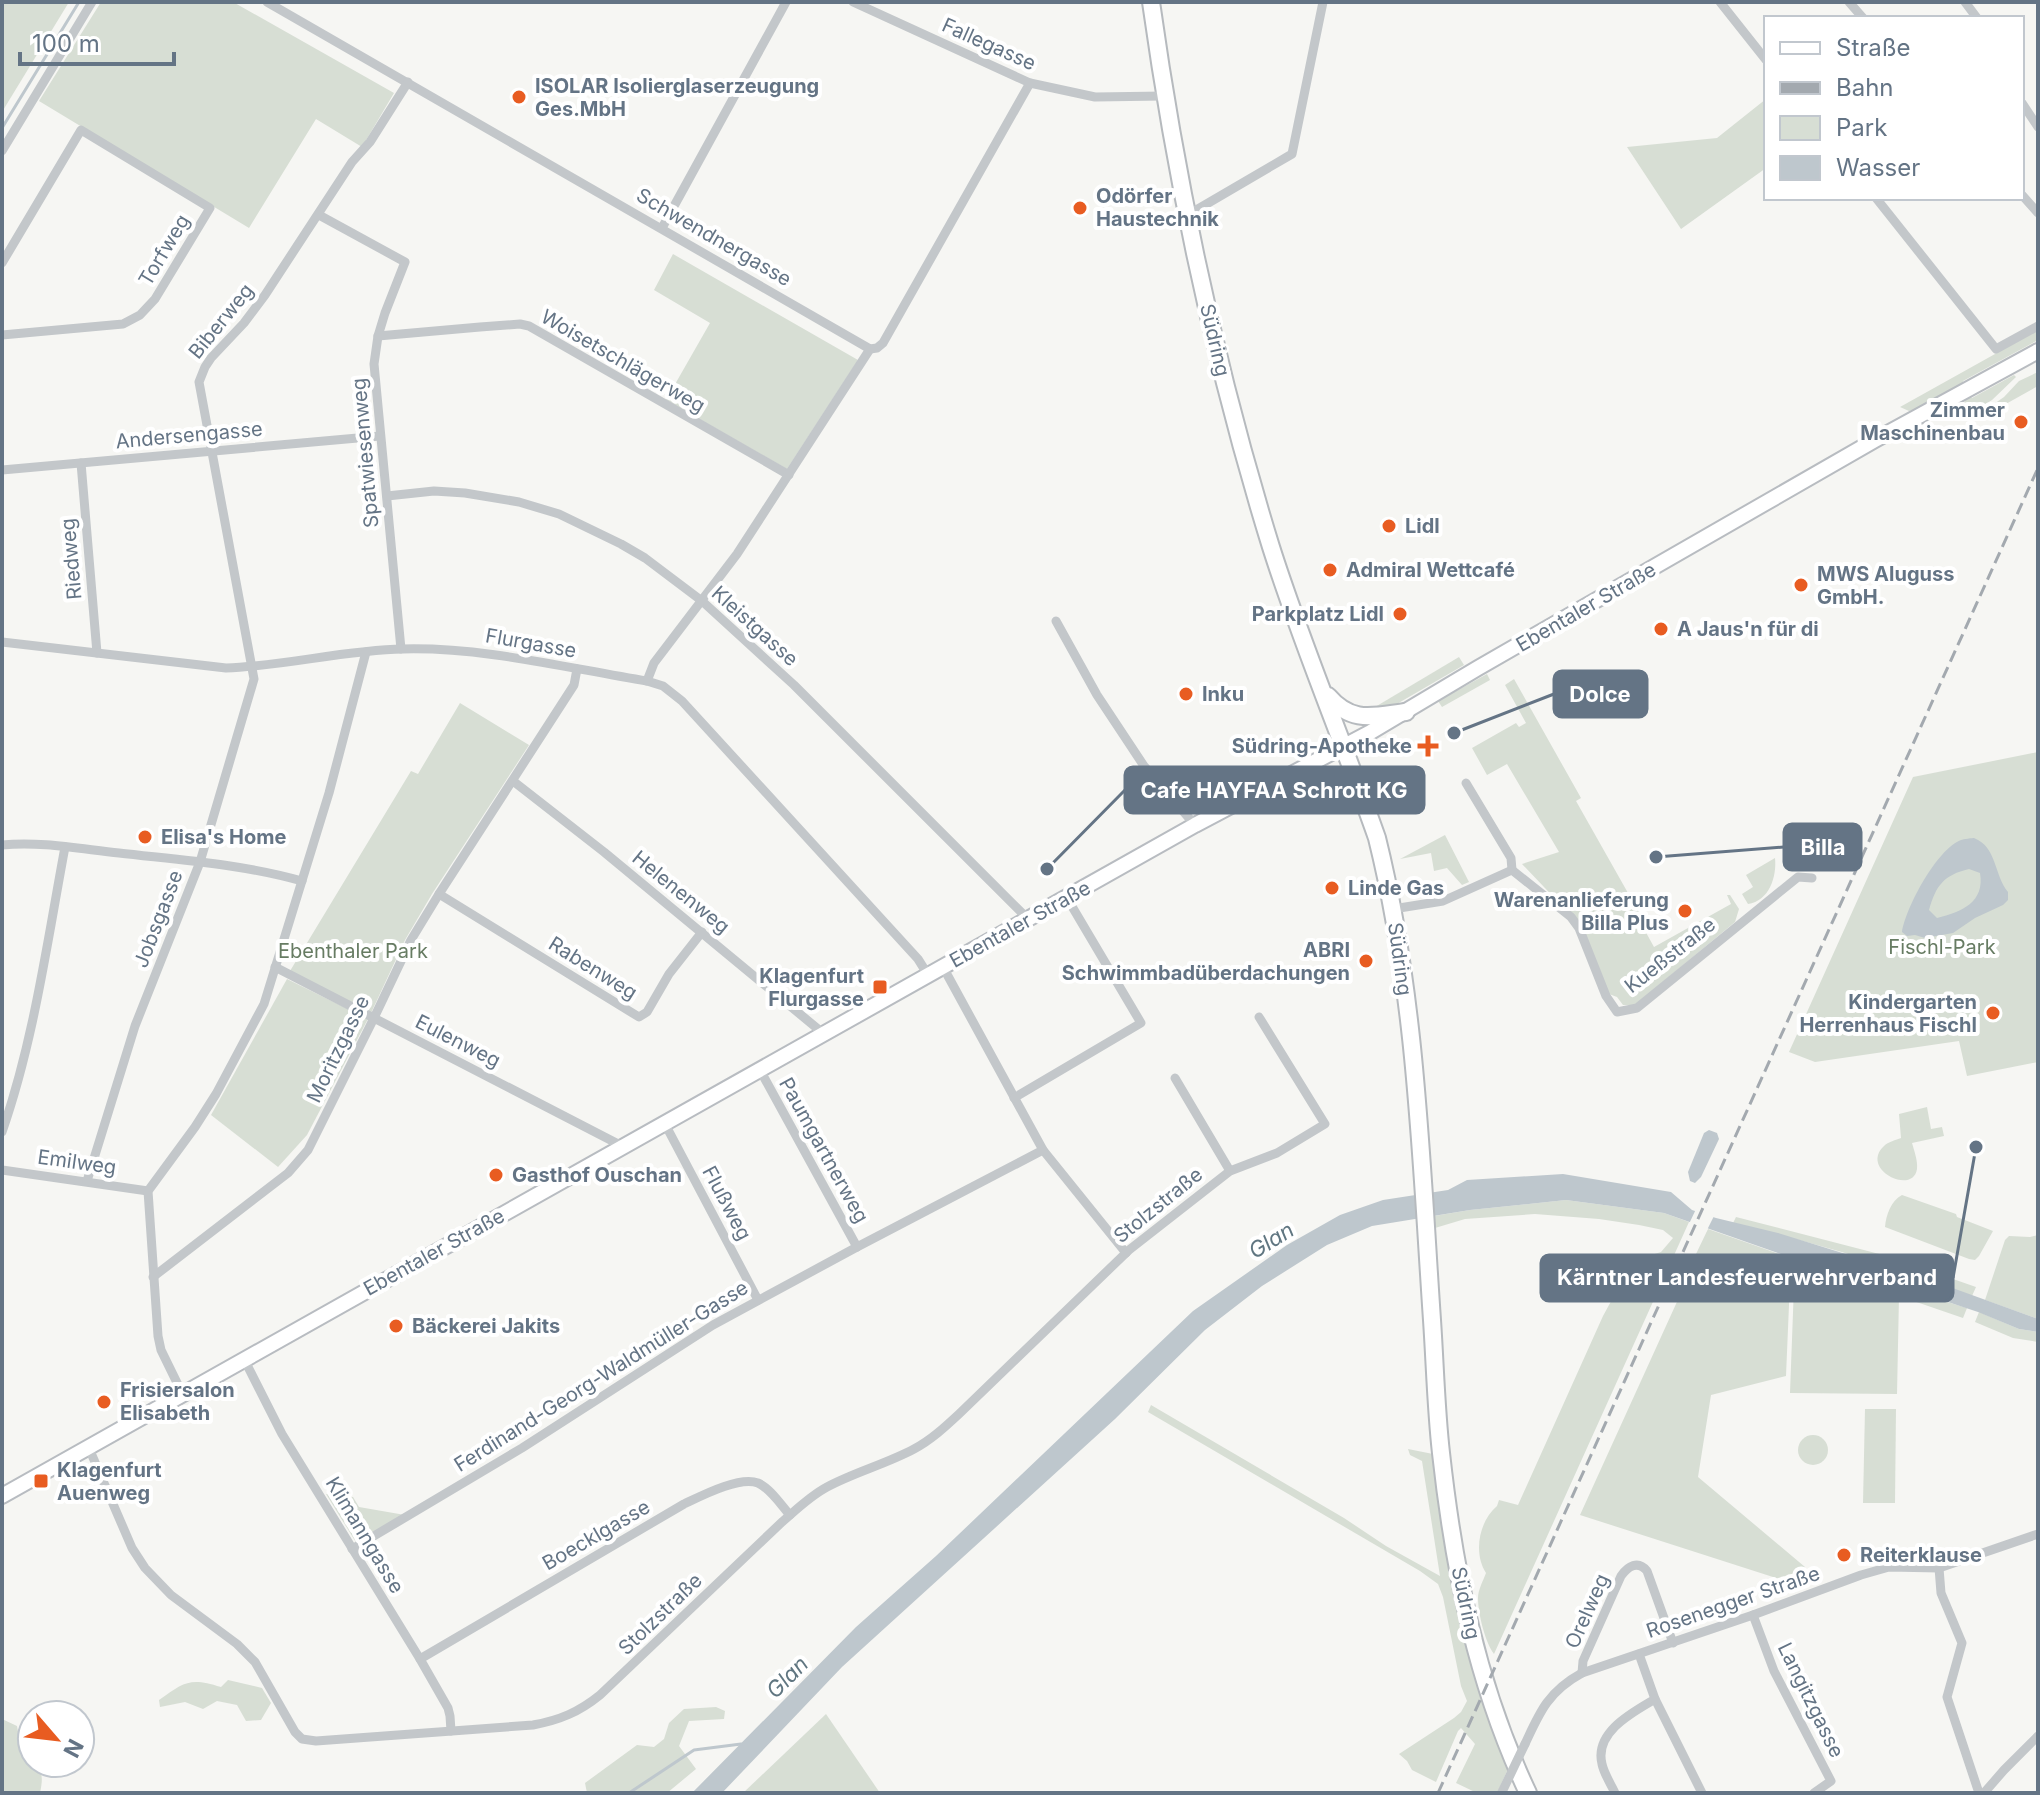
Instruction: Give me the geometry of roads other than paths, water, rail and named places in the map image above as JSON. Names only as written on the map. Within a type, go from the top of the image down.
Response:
[{"type":"main road","name":"Südring","points":[[1151,2],[1186,216],[1230,404],[1272,549],[1377,838],[1393,909],[1410,1026],[1441,1450],[1450,1526],[1478,1661],[1495,1713],[1528,1793]]},
{"type":"main road","name":"Ebentaler Straße","points":[[2,1496],[1195,825],[1406,712],[1875,440],[2038,351]]},
{"type":"main road","points":[[1322,688],[1339,708],[1350,715],[1406,712]]},
{"type":"street","points":[[2,151],[92,2]]},
{"type":"street","name":"Schwendnergasse","points":[[267,2],[870,349]]},
{"type":"street","points":[[662,228],[786,2]]},
{"type":"street","name":"Fallegasse","points":[[853,2],[1030,83],[1095,97],[1164,96]]},
{"type":"street","points":[[1186,216],[1292,154],[1323,2]]},
{"type":"street","points":[[1720,2],[1764,57]]},
{"type":"street","name":"Biberweg","points":[[252,667],[199,382],[201,374],[265,295],[408,82]]},
{"type":"street","points":[[647,681],[654,663],[737,554],[870,349],[883,343],[1030,83]]},
{"type":"street","points":[[2024,106],[2038,127]]},
{"type":"street","name":"Torfweg","points":[[2,263],[81,130],[210,208],[155,299],[132,321],[110,326],[2,335]]},
{"type":"street","points":[[2024,197],[2038,213]]},
{"type":"street","points":[[1878,200],[1996,349],[2038,326]]},
{"type":"street","name":"Spatwiesenweg","points":[[319,215],[405,262],[378,336],[374,364],[401,649]]},
{"type":"street","name":"Woisetschlägerweg","points":[[378,336],[520,324],[529,326],[789,475]]},
{"type":"street","name":"Andersengasse","points":[[2,470],[380,436]]},
{"type":"street","name":"Riedweg","points":[[81,463],[97,653]]},
{"type":"street","name":"Kleistgasse","points":[[387,496],[434,491],[465,493],[542,507],[621,544],[669,575],[794,685],[1028,919]]},
{"type":"street","points":[[1056,621],[1097,695],[1144,766],[1195,825]]},
{"type":"street","name":"Flurgasse","points":[[2,642],[215,667],[252,667],[366,652],[438,649],[484,653],[663,686],[682,701],[918,959],[928,975]]},
{"type":"street","points":[[182,1393],[161,1350],[148,1191],[195,1127],[259,1017],[329,793],[366,652]]},
{"type":"street","name":"Jobsgasse","points":[[87,1181],[135,1026],[200,862],[254,679],[252,667]]},
{"type":"street","name":"Moritzgasse","points":[[153,1277],[300,1161],[411,940],[574,685],[577,669]]},
{"type":"street","name":"Helenenweg","points":[[513,781],[824,1034]]},
{"type":"street","name":"Kueßstraße","points":[[1466,783],[1511,858],[1512,870],[1571,917],[1579,928],[1606,996],[1617,1012],[1637,1008],[1798,877],[1812,878]]},
{"type":"street","points":[[2,845],[65,847],[253,868],[302,881]]},
{"type":"street","points":[[2,1132],[18,1088],[27,1049],[65,847]]},
{"type":"street","points":[[1393,909],[1443,901],[1512,870]]},
{"type":"street","name":"Rabenweg","points":[[439,894],[639,1017],[647,1012],[669,974],[702,932]]},
{"type":"street","points":[[1014,1098],[1141,1023],[1067,898]]},
{"type":"street","name":"Eulenweg","points":[[275,967],[624,1147]]},
{"type":"street","points":[[943,967],[1043,1150],[1126,1253]]},
{"type":"street","name":"Stolzstraße","points":[[88,1446],[132,1548],[145,1568],[171,1595],[237,1644],[255,1662],[302,1739],[316,1741],[554,1721],[584,1708],[600,1695],[813,1495],[886,1463],[934,1436],[1126,1253],[1230,1171],[1277,1153],[1325,1124],[1259,1017]]},
{"type":"street","name":"Paumgartnerweg","points":[[760,1070],[857,1247]]},
{"type":"street","points":[[1175,1078],[1230,1171]]},
{"type":"street","name":"Flußweg","points":[[665,1124],[758,1300]]},
{"type":"street","name":"Ferdinand-Georg-Waldmüller-Gasse","points":[[352,1549],[522,1448],[713,1325],[1043,1150]]},
{"type":"street","name":"Emilweg","points":[[2,1170],[148,1191]]},
{"type":"street","name":"Klimanngasse","points":[[244,1359],[282,1434],[448,1708],[451,1731]]},
{"type":"street","name":"Boecklgasse","points":[[420,1659],[684,1504],[714,1491],[755,1482],[762,1485],[790,1515]]},
{"type":"street","name":"Rosenegger Straße","points":[[1502,1793],[1548,1699],[1562,1685],[1582,1673],[1861,1575],[1889,1567],[1939,1568],[2038,1534]]},
{"type":"street","name":"Orelweg","points":[[1582,1673],[1583,1661],[1621,1576],[1633,1565],[1640,1565],[1647,1571],[1673,1643]]},
{"type":"street","points":[[1939,1568],[1941,1593],[1962,1643],[1947,1697],[1981,1793],[2038,1736]]},
{"type":"street","name":"Langitzgasse","points":[[1753,1615],[1774,1671],[1831,1781],[1814,1793]]},
{"type":"street","points":[[1639,1654],[1655,1699],[1702,1793]]},
{"type":"street","points":[[1615,1793],[1601,1760],[1604,1743],[1613,1727],[1655,1699]]},
{"type":"water","points":[[1973,838],[1981,842],[1991,855],[2008,892],[2008,900],[1953,933],[1925,938],[1907,936],[1902,932],[1905,921],[1916,894],[1933,866],[1952,846],[1961,840]],"holes":[[[1969,869],[1980,873],[1979,891],[1970,904],[1955,913],[1937,918],[1929,910],[1938,888],[1947,878]]]},
{"type":"water","points":[[1709,1130],[1717,1133],[1719,1139],[1695,1183],[1690,1181],[1688,1172],[1704,1133]]},
{"type":"water","points":[[1563,1174],[1671,1192],[1692,1210],[1936,1282],[2038,1319],[2038,1332],[2019,1329],[1933,1297],[1795,1259],[1664,1213],[1566,1200],[1470,1210],[1372,1226],[1327,1245],[1262,1286],[1205,1330],[1115,1419],[842,1667],[722,1793],[692,1793],[856,1627],[936,1556],[1193,1311],[1287,1245],[1340,1215],[1383,1200],[1448,1190],[1467,1180]]},
{"type":"waterway","points":[[2,128],[79,2]]},
{"type":"waterway","points":[[629,1793],[694,1750],[741,1744]]},
{"type":"railway","points":[[1438,1793],[2038,468]]},
{"type":"place","name":"ISOLAR Isolierglaserzeugung Ges.MbH","points":[[519,97]]},
{"type":"place","name":"Odörfer Haustechnik","points":[[1080,208]]},
{"type":"place","name":"Zimmer Maschinenbau","points":[[2021,422]]},
{"type":"place","name":"Lidl","points":[[1389,526]]},
{"type":"place","name":"Admiral Wettcafé","points":[[1330,570]]},
{"type":"place","name":"MWS Aluguss GmbH.","points":[[1801,585]]},
{"type":"place","name":"Parkplatz Lidl","points":[[1400,614]]},
{"type":"place","name":"A Jaus'n für di","points":[[1661,629]]},
{"type":"place","name":"Inku","points":[[1186,694]]},
{"type":"place","name":"Dolce","points":[[1454,733]]},
{"type":"place","name":"Südring-Apotheke","points":[[1428,746]]},
{"type":"place","name":"Elisa's Home","points":[[145,837]]},
{"type":"place","name":"Billa","points":[[1656,857]]},
{"type":"place","name":"Cafe HAYFAA Schrott KG","points":[[1047,869]]},
{"type":"place","name":"Linde Gas","points":[[1332,888]]},
{"type":"place","name":"Warenanlieferung Billa Plus","points":[[1685,911]]},
{"type":"place","name":"ABRI Schwimmbadüberdachungen","points":[[1366,961]]},
{"type":"place","name":"Klagenfurt Flurgasse","points":[[880,987]]},
{"type":"place","name":"Kindergarten Herrenhaus Fischl","points":[[1993,1013]]},
{"type":"place","name":"Kärntner Landesfeuerwehrverband","points":[[1976,1147]]},
{"type":"place","name":"Gasthof Ouschan","points":[[496,1175]]},
{"type":"place","name":"Bäckerei Jakits","points":[[396,1326]]},
{"type":"place","name":"Frisiersalon Elisabeth","points":[[104,1402]]},
{"type":"place","name":"Klagenfurt Auenweg","points":[[41,1481]]},
{"type":"place","name":"Reiterklause","points":[[1844,1555]]},
{"type":"park label","name":"Fischl-Park","points":[[1942,947]]},
{"type":"park label","name":"Ebenthaler Park","points":[[353,951]]},
{"type":"water label","name":"Glan","points":[[1271,1240]]},
{"type":"water label","name":"Glan","points":[[787,1677]]}]
